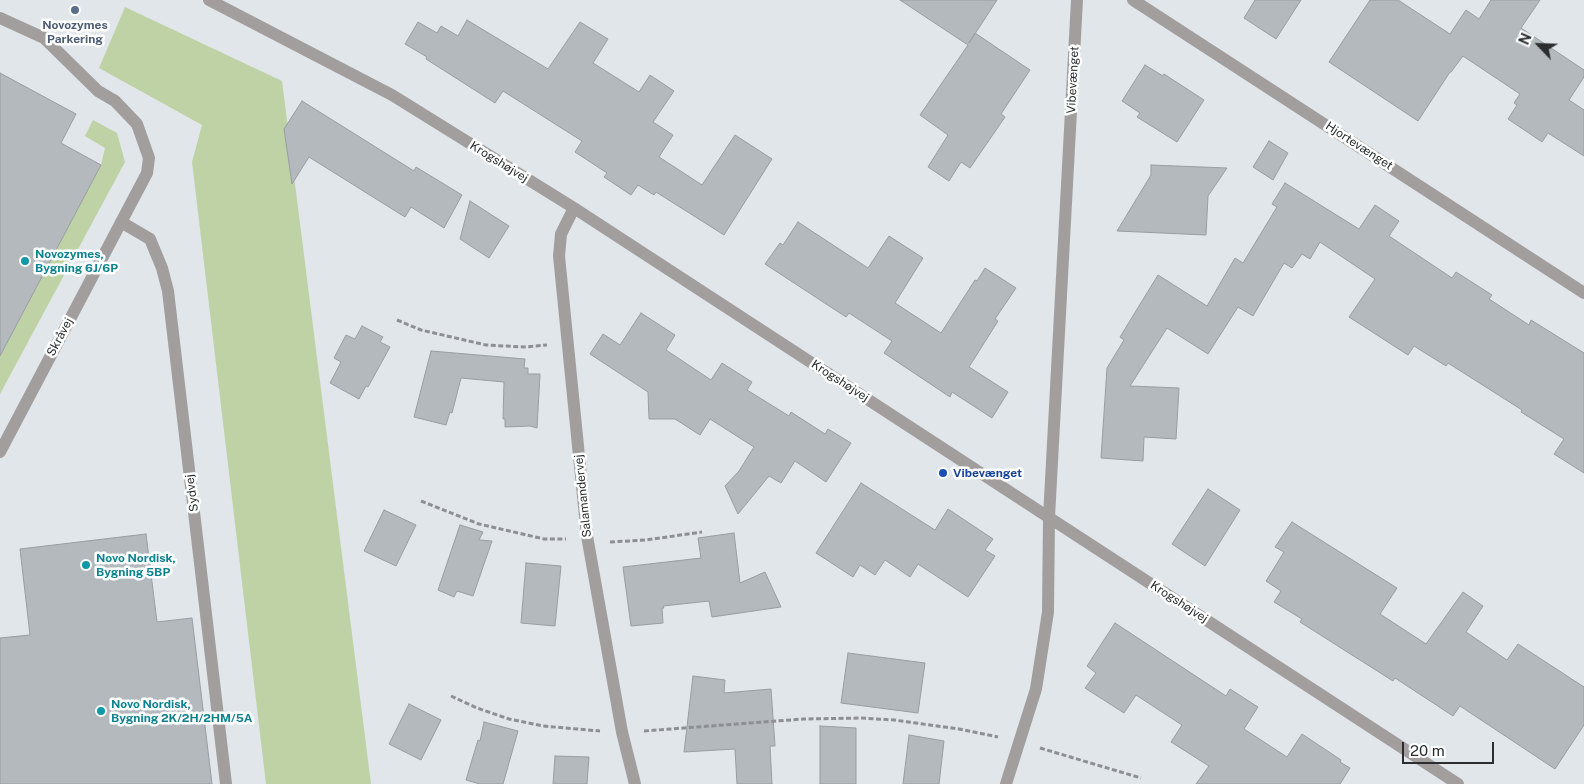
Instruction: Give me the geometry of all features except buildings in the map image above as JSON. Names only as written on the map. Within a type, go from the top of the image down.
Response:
[{"type":"street","name":"Krogshøjvej","points":[[209,0],[392,95],[574,208],[1458,784]]},
{"type":"street","name":"Vibevænget","points":[[1006,784],[1036,689],[1048,612],[1049,516],[1077,0]]},
{"type":"street","name":"Hjortevænget","points":[[1133,0],[1584,293]]},
{"type":"street","name":"Skråvej","points":[[0,18],[44,38],[98,91],[115,101],[137,124],[149,158],[147,173],[0,452]]},
{"type":"street","name":"Salamandervej","points":[[574,208],[561,234],[559,256],[587,538],[622,732],[635,784]]},
{"type":"street","name":"Sydvej","points":[[121,222],[150,239],[162,268],[168,291],[226,784]]},
{"type":"path","points":[[397,320],[421,330],[486,345],[524,347],[568,343]]},
{"type":"path","points":[[421,501],[479,524],[544,539],[587,538],[606,542],[646,540],[702,532]]},
{"type":"path","points":[[451,696],[508,719],[543,726],[622,732],[803,719],[860,718],[894,720],[958,729],[1020,742],[1141,778]]},
{"type":"green space","points":[[125,7],[282,81],[371,784],[266,784],[192,162],[202,125],[99,68]]},
{"type":"green space","points":[[93,120],[117,133],[125,162],[0,394],[0,356],[101,165],[105,148],[85,136]]},
{"type":"place","name":"Novozymes Parkering","points":[[75,10]]},
{"type":"place","name":"Novozymes, Bygning 6J/6P","points":[[25,261]]},
{"type":"place","name":"Vibevænget","points":[[943,473]]},
{"type":"place","name":"Novo Nordisk, Bygning 5BP","points":[[86,565]]},
{"type":"place","name":"Novo Nordisk, Bygning 2K/2H/2HM/5A","points":[[101,711]]}]
